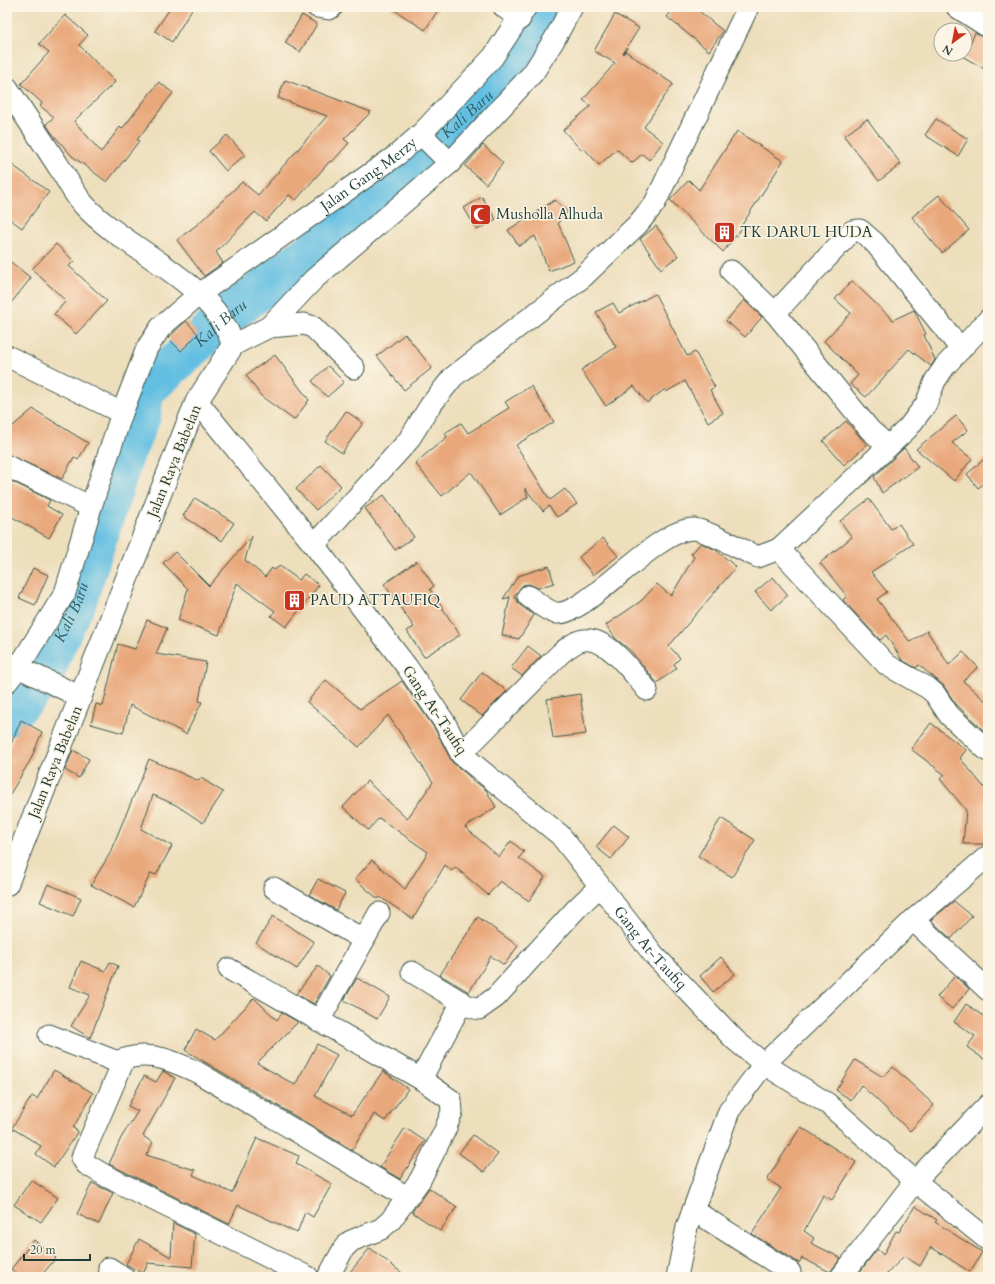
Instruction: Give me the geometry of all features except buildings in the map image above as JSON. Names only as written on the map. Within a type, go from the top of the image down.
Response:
[{"type":"main road","points":[[7,88],[84,205],[128,242],[161,262],[205,301],[231,340]]},
{"type":"main road","name":"Jalan Raya Babelan","points":[[7,884],[197,401],[231,340]]},
{"type":"street","points":[[317,7],[329,9],[332,7]]},
{"type":"street","points":[[269,327],[314,279],[446,159],[533,73],[554,40],[572,7]]},
{"type":"street","points":[[314,545],[408,440],[430,406],[453,376],[583,277],[638,224],[655,203],[748,7]]},
{"type":"street","points":[[957,7],[988,27]]},
{"type":"street","name":"Jalan Gang Merzy","points":[[17,672],[66,593],[90,507],[122,413],[147,348],[161,327],[205,301],[397,155],[424,137],[492,57],[517,11]]},
{"type":"street","points":[[424,137],[446,159]]},
{"type":"street","points":[[775,313],[852,231],[860,230],[875,243],[961,349]]},
{"type":"street","points":[[731,271],[775,313],[870,430],[888,446]]},
{"type":"street","points":[[528,596],[556,613],[566,612],[583,602],[664,541],[685,530],[702,530],[758,557],[779,549],[919,416],[926,404],[935,382],[945,366],[988,320]]},
{"type":"street","points":[[231,340],[269,327],[304,324],[313,327],[354,368]]},
{"type":"street","points":[[7,356],[122,413]]},
{"type":"street","name":"Gang At-Taufiq","points":[[197,401],[314,545],[407,667],[445,723],[461,754],[560,834],[599,887],[654,955],[735,1040],[764,1064],[828,1104],[915,1181],[988,1240]]},
{"type":"street","points":[[7,466],[90,507]]},
{"type":"street","points":[[779,549],[886,666],[928,688],[935,694],[949,715],[988,751]]},
{"type":"street","points":[[461,754],[560,654],[578,642],[584,640],[602,643],[616,655],[647,690]]},
{"type":"street","points":[[17,672],[54,685],[81,697]]},
{"type":"street","points":[[677,1277],[687,1228],[729,1111],[764,1064],[913,920],[988,856]]},
{"type":"street","points":[[412,972],[475,1009],[483,1008],[510,984],[577,908],[599,887]]},
{"type":"street","points":[[274,888],[364,940]]},
{"type":"street","points":[[319,1021],[379,913]]},
{"type":"street","points":[[913,920],[988,990]]},
{"type":"street","points":[[230,969],[421,1079],[452,1100],[452,1112],[420,1180],[391,1220],[381,1229],[351,1241],[344,1248],[328,1277]]},
{"type":"street","points":[[421,1079],[462,1002]]},
{"type":"street","points":[[49,1035],[115,1061],[132,1057],[164,1058],[197,1072],[407,1197]]},
{"type":"street","points":[[124,1060],[83,1155],[82,1158],[86,1164],[106,1176],[308,1277]]},
{"type":"street","points":[[841,1277],[915,1181],[988,1104]]},
{"type":"street","points":[[693,1210],[790,1272]]},
{"type":"waterway","name":"Kali Baru","points":[[7,716],[25,699],[44,676],[55,646],[76,603],[125,453],[141,416],[144,391],[230,313],[387,194],[420,163],[447,131],[519,67],[548,7]]},
{"type":"place","name":"Musholla Alhuda","points":[[480,214]]},
{"type":"place","name":"TK DARUL HUDA","points":[[725,232]]},
{"type":"place","name":"PAUD ATTAUFIQ","points":[[295,600]]}]
